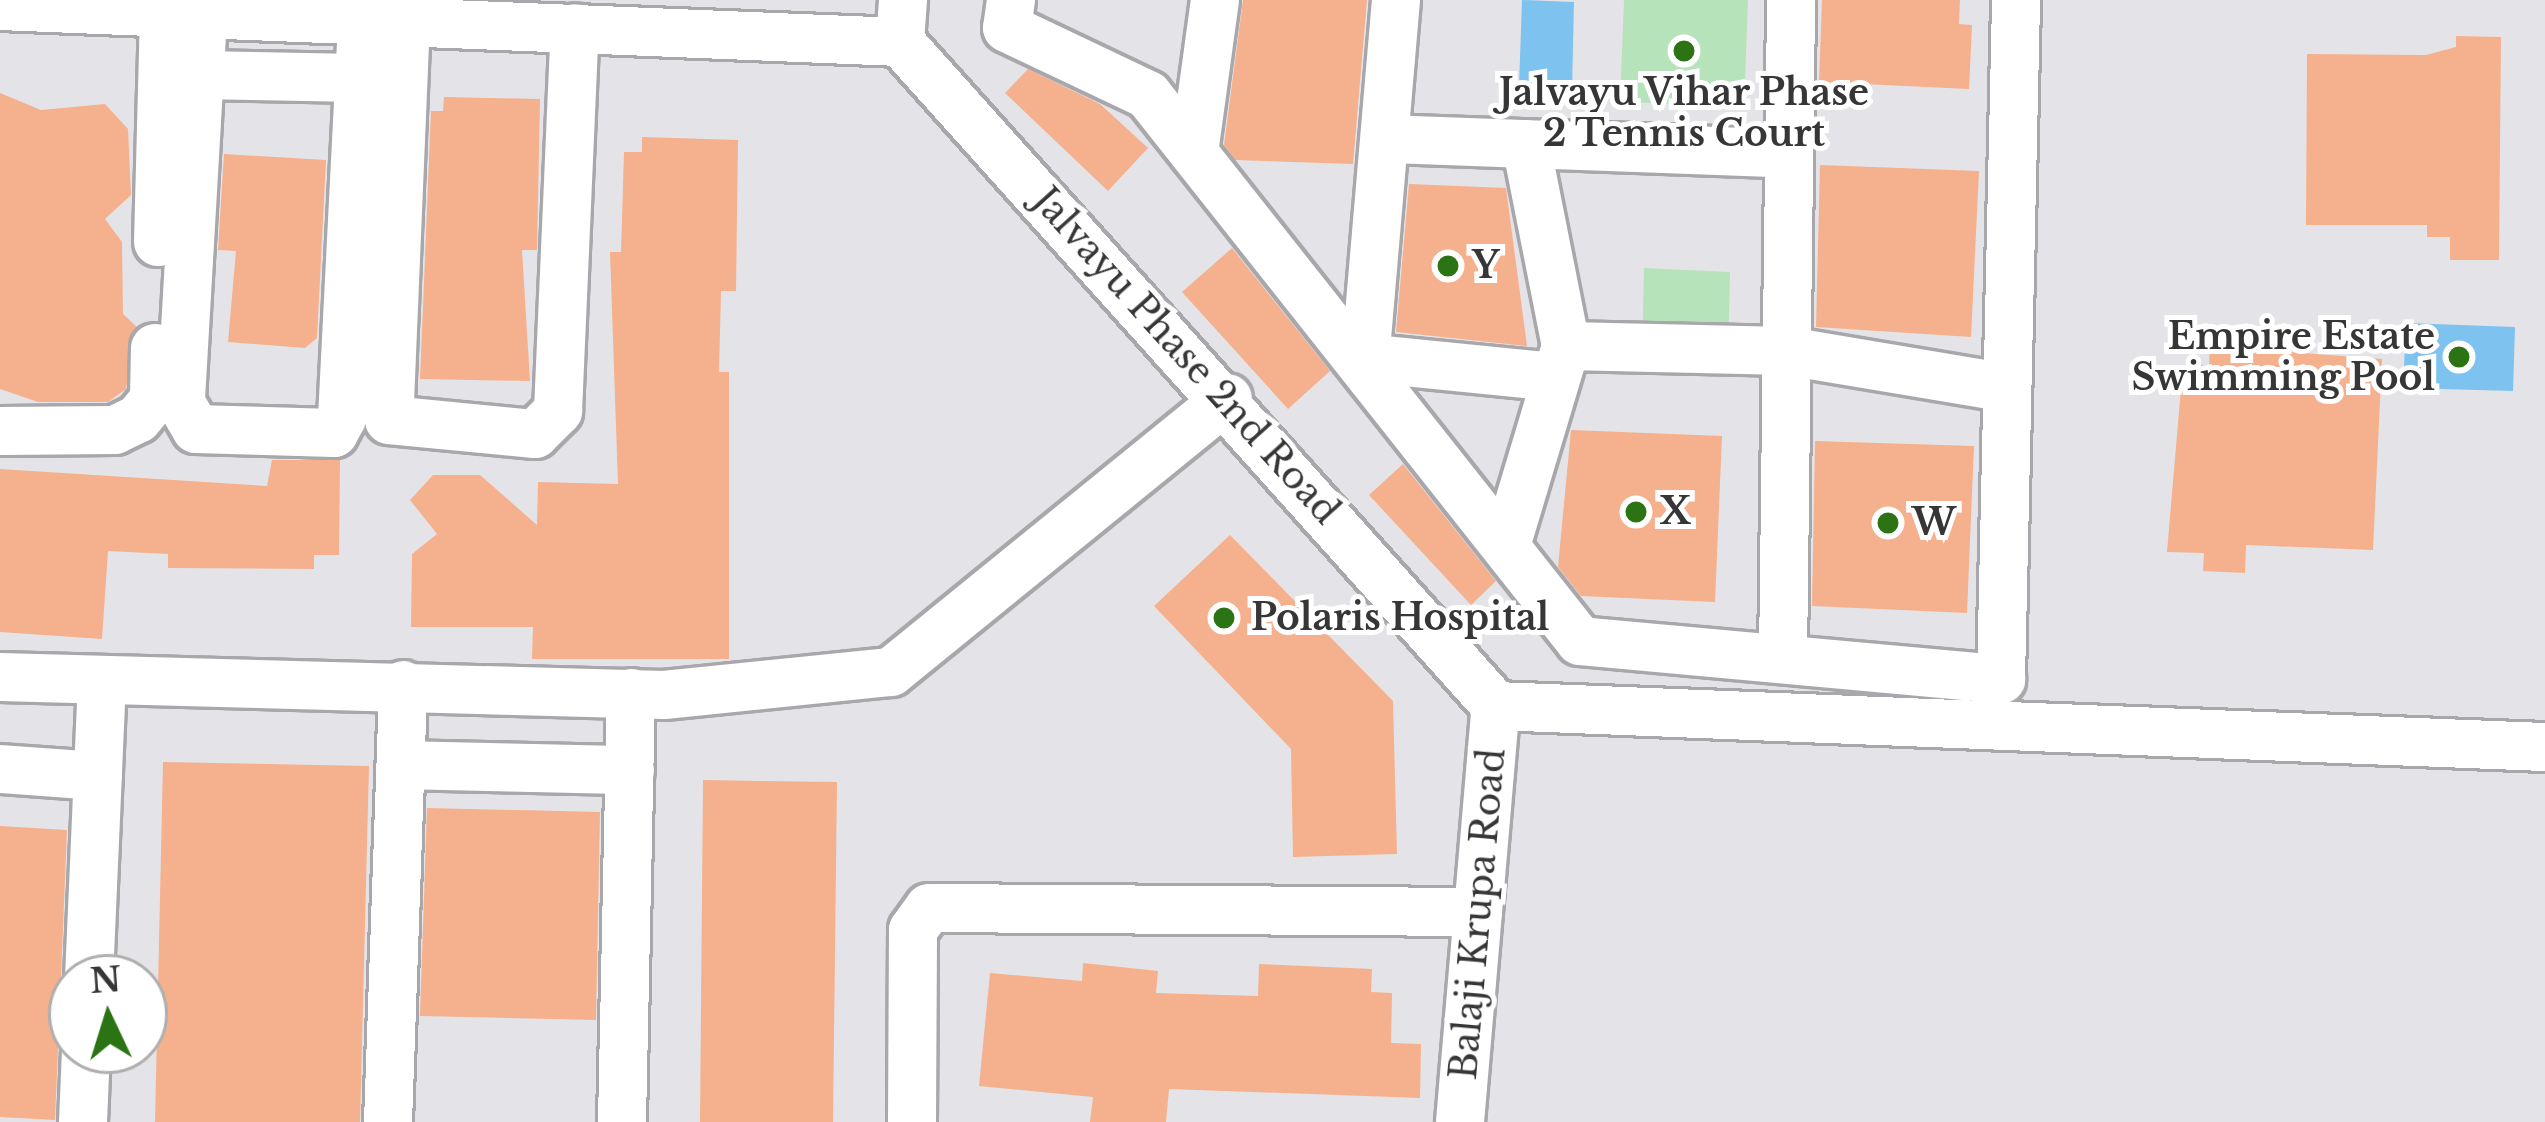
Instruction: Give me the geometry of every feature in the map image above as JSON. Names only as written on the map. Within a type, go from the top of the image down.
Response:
[{"type":"street","points":[[1011,0],[1007,28],[1148,95],[1365,358],[1580,641],[2001,679],[2016,0]]},
{"type":"street","points":[[1194,153],[1215,0]]},
{"type":"street","points":[[1365,358],[1388,139],[1396,0]]},
{"type":"street","points":[[1783,658],[1791,0]]},
{"type":"street","points":[[0,6],[367,14],[574,28],[901,21]]},
{"type":"street","points":[[190,8],[199,75],[184,423],[312,433],[334,433],[342,418],[359,78],[367,14]]},
{"type":"street","points":[[0,431],[115,430],[154,399],[190,8]]},
{"type":"street","points":[[367,14],[389,420],[535,434],[558,411],[574,28]]},
{"type":"street","name":"Jalvayu Phase 2nd Road","points":[[901,21],[1496,706]]},
{"type":"street","points":[[199,75],[359,78]]},
{"type":"street","points":[[1388,139],[1790,154]]},
{"type":"street","points":[[1506,547],[1561,362],[1526,145]]},
{"type":"street","points":[[1365,358],[1561,362],[1786,351],[2007,388]]},
{"type":"street","points":[[0,676],[631,693],[891,672],[1228,398]]},
{"type":"street","points":[[90,954],[102,680]]},
{"type":"street","points":[[388,1122],[404,685]]},
{"type":"street","points":[[622,1122],[631,693]]},
{"type":"street","points":[[1496,706],[2318,719],[2545,747]]},
{"type":"street","name":"Balaji Krupa Road","points":[[1460,1122],[1496,706]]},
{"type":"street","points":[[400,765],[630,770]]},
{"type":"street","points":[[0,769],[98,776]]},
{"type":"street","points":[[912,1122],[913,930],[929,908],[1478,912]]},
{"type":"street","points":[[83,1122],[85,1074]]},
{"type":"green space","name":"Jalvayu Vihar Phase 2 Tennis Court","points":[[1624,0],[1748,0],[1744,106],[1620,102]]},
{"type":"green space","points":[[1644,268],[1730,272],[1728,360],[1642,354]]},
{"type":"water","points":[[1522,0],[1574,2],[1572,91],[1559,98],[1519,87]]},
{"type":"water","name":"Empire Estate Swimming Pool","points":[[2406,323],[2515,327],[2513,391],[2403,388]]},
{"type":"building","points":[[1243,0],[1367,0],[1353,164],[1235,160],[1224,145]]},
{"type":"building","points":[[1822,0],[1960,0],[1959,24],[1972,25],[1969,89],[1819,82]]},
{"type":"building","points":[[2456,36],[2501,37],[2499,260],[2450,260],[2450,237],[2427,237],[2427,225],[2306,225],[2307,54],[2426,55],[2456,47]]},
{"type":"building","points":[[1028,69],[1100,104],[1148,148],[1108,191],[1005,93]]},
{"type":"building","points":[[0,93],[41,110],[105,104],[128,129],[131,195],[105,219],[122,242],[123,314],[137,327],[126,389],[108,402],[38,402],[0,389]]},
{"type":"building","points":[[444,97],[540,99],[537,250],[522,250],[530,381],[420,379],[431,111],[443,111]]},
{"type":"building","points":[[642,137],[738,140],[736,291],[721,291],[719,372],[729,372],[729,659],[532,659],[533,627],[411,627],[412,554],[437,534],[410,500],[433,475],[480,475],[537,525],[538,482],[618,484],[610,252],[621,252],[624,152],[642,152]]},
{"type":"building","points":[[224,154],[326,160],[317,338],[305,348],[228,342],[236,251],[218,250]]},
{"type":"building","points":[[1820,165],[1979,171],[1971,337],[1816,327]]},
{"type":"building","name":"Y","points":[[1409,184],[1506,188],[1527,346],[1396,332]]},
{"type":"building","points":[[1232,248],[1330,371],[1288,409],[1182,292]]},
{"type":"building","points":[[2210,346],[2382,359],[2373,550],[2246,545],[2245,573],[2203,571],[2204,553],[2167,552],[2183,365],[2209,365]]},
{"type":"building","name":"X","points":[[1571,430],[1722,436],[1715,602],[1581,596],[1558,567]]},
{"type":"building","name":"W","points":[[1815,441],[1974,446],[1967,613],[1812,606]]},
{"type":"building","points":[[272,460],[340,460],[339,555],[314,555],[314,569],[168,568],[168,554],[108,551],[102,639],[0,632],[0,469],[267,486]]},
{"type":"building","points":[[1403,464],[1496,581],[1471,605],[1369,495]]},
{"type":"building","points":[[1230,535],[1393,701],[1397,854],[1293,857],[1291,749],[1154,606]]},
{"type":"building","points":[[163,762],[369,766],[360,1122],[155,1122],[156,1074],[168,1074],[168,954],[159,954]]},
{"type":"building","points":[[703,780],[837,782],[833,1122],[700,1122]]},
{"type":"building","points":[[427,808],[600,812],[596,1020],[420,1016]]},
{"type":"building","points":[[0,826],[67,830],[62,954],[48,954],[48,1074],[57,1074],[55,1120],[0,1117]]},
{"type":"building","points":[[1083,963],[1158,971],[1156,993],[1258,996],[1259,964],[1372,969],[1371,992],[1392,993],[1391,1043],[1421,1044],[1420,1098],[1169,1089],[1166,1122],[1090,1122],[1093,1097],[979,1086],[990,973],[1082,981]]},
{"type":"place","name":"Jalvayu Vihar Phase 2 Tennis Court","points":[[1684,51]]},
{"type":"place","name":"Y","points":[[1448,266]]},
{"type":"place","name":"Empire Estate Swimming Pool","points":[[2459,357]]},
{"type":"place","name":"X","points":[[1636,512]]},
{"type":"place","name":"W","points":[[1888,523]]},
{"type":"place","name":"Polaris Hospital","points":[[1224,618]]}]
